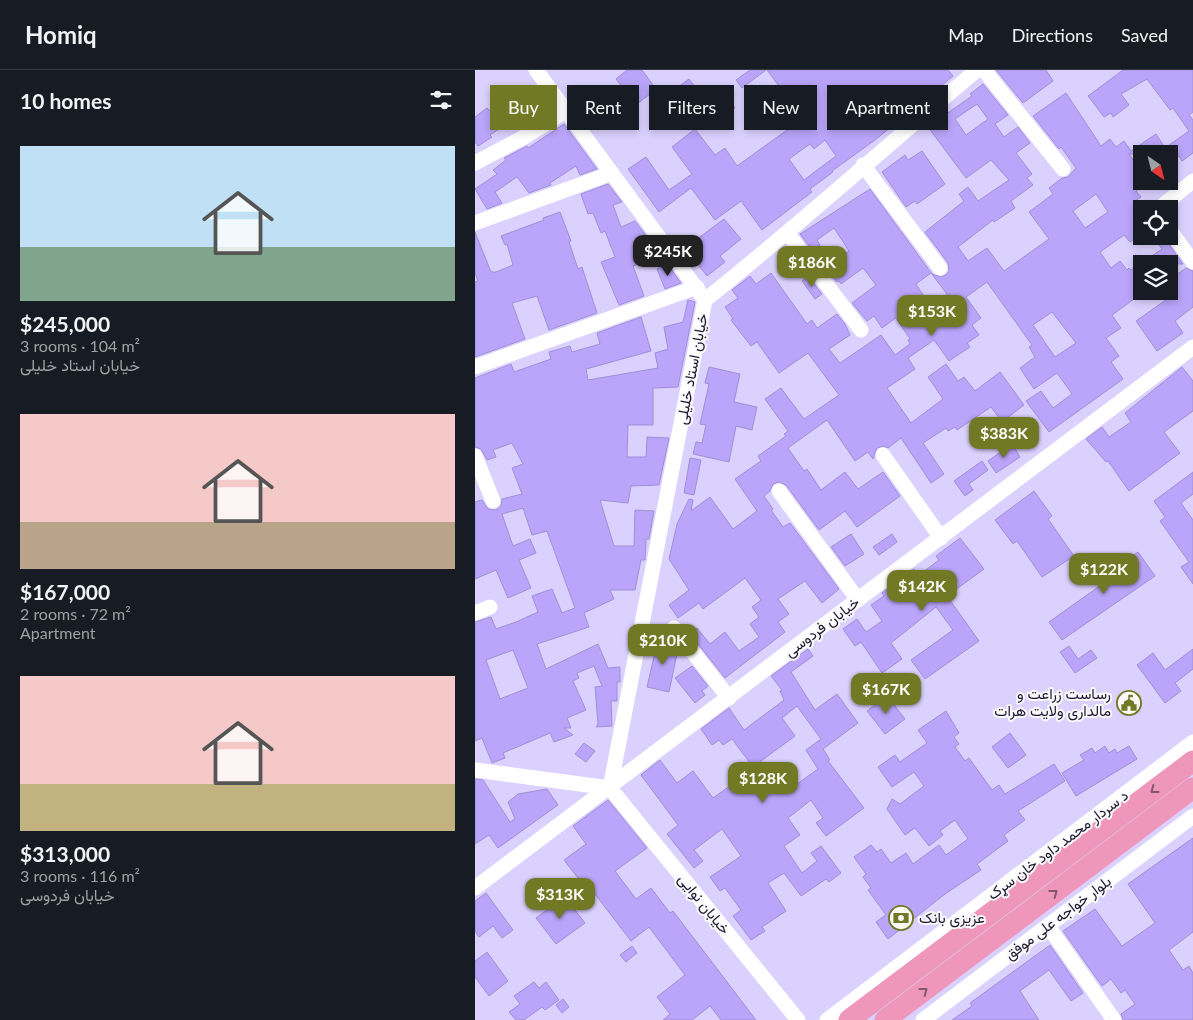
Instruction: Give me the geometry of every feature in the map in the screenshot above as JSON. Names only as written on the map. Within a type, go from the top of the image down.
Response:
[{"type":"highway","name":"د سردار محمد داود خان سړک","points":[[849,1020],[1193,760]]},
{"type":"highway","points":[[885,1020],[1193,788]]},
{"type":"street","points":[[536,70],[705,300]]},
{"type":"street","name":"خیابان استاد خلیلی","points":[[611,788],[705,300],[788,234],[863,165],[977,70]]},
{"type":"street","points":[[983,70],[1063,169]]},
{"type":"street","points":[[475,163],[526,136],[566,111]]},
{"type":"street","points":[[863,165],[940,268]]},
{"type":"street","points":[[475,223],[612,173]]},
{"type":"street","points":[[1169,200],[1193,181]]},
{"type":"street","points":[[788,234],[861,330]]},
{"type":"street","points":[[1178,241],[1193,262]]},
{"type":"street","points":[[476,364],[697,287]]},
{"type":"street","name":"خیابان فردوسی","points":[[475,888],[611,788],[1193,347]]},
{"type":"street","points":[[883,455],[941,538]]},
{"type":"street","points":[[475,456],[493,501]]},
{"type":"street","points":[[779,492],[858,600]]},
{"type":"street","points":[[475,613],[490,607]]},
{"type":"street","points":[[674,628],[729,698]]},
{"type":"street","name":"د سردار محمد داود خان سړک","points":[[827,1020],[1193,742]]},
{"type":"street","points":[[475,770],[611,788]]},
{"type":"street","name":"خیابان نوایی","points":[[611,788],[798,1020]]},
{"type":"street","name":"بلوار خواجه علی موفق","points":[[923,1020],[1193,816]]},
{"type":"street","points":[[1048,926],[1114,1020]]},
{"type":"building","points":[[627,70],[642,70],[653,85],[649,85],[649,95],[639,103],[639,85],[621,85],[616,79]]},
{"type":"building","points":[[750,70],[766,70],[742,88],[736,80]]},
{"type":"building","points":[[767,70],[948,70],[953,76],[942,85],[827,85],[827,130],[887,130],[832,171],[810,189],[812,192],[762,230],[741,201],[715,220],[691,188],[659,212],[628,169],[646,157],[669,190],[692,174],[672,147],[694,130],[696,130],[715,155],[725,148],[737,166],[787,130],[817,130],[817,85],[778,85]],"holes":[[[825,140],[836,156],[804,180],[789,159],[810,144],[814,149]]]},
{"type":"building","points":[[996,70],[1046,70],[1053,81],[1023,103]]},
{"type":"building","points":[[1123,70],[1193,70],[1193,112],[1189,115],[1193,120],[1193,153],[1182,161],[1178,157],[1178,145],[1169,145],[1189,131],[1173,108],[1170,110],[1147,79],[1121,94],[1129,105],[1113,117],[1111,113],[1104,117],[1088,96]]},
{"type":"building","points":[[689,79],[693,85],[681,85]]},
{"type":"building","points":[[983,84],[1008,115],[995,124],[1004,137],[1018,127],[1030,143],[1016,153],[1032,174],[1027,178],[1033,185],[1011,201],[1015,208],[994,222],[993,220],[958,247],[968,261],[987,248],[1004,271],[1049,239],[1029,212],[1053,194],[1049,188],[1062,178],[1068,177],[1076,168],[1061,147],[1059,149],[1033,116],[1066,93],[1101,146],[1110,139],[1116,147],[1124,141],[1131,151],[1133,150],[1133,154],[1129,154],[1133,160],[1133,190],[1138,190],[1136,191],[1141,197],[1133,200],[1133,240],[1130,242],[1124,235],[1100,252],[1111,268],[1120,261],[1127,270],[1129,268],[1131,270],[1133,269],[1133,300],[1112,315],[1121,328],[1106,338],[1119,356],[1111,362],[1123,379],[1049,432],[1026,401],[1041,391],[1053,408],[1072,394],[1057,373],[1034,389],[1020,368],[1035,357],[1029,347],[1032,345],[987,282],[966,297],[981,318],[972,325],[979,335],[967,343],[970,347],[949,361],[934,340],[908,358],[915,369],[887,388],[911,423],[943,399],[928,377],[946,364],[958,381],[964,377],[975,391],[1000,372],[1024,405],[1002,422],[991,407],[957,430],[955,427],[948,431],[946,428],[923,443],[944,474],[931,483],[901,438],[888,448],[883,446],[877,448],[873,459],[868,452],[855,461],[827,420],[788,448],[804,471],[807,469],[821,490],[845,472],[858,489],[883,472],[900,496],[857,527],[845,511],[819,530],[786,485],[779,482],[773,484],[770,491],[764,496],[773,509],[771,510],[783,527],[790,523],[839,589],[822,603],[805,581],[778,599],[789,614],[778,622],[785,632],[725,678],[690,634],[697,628],[710,644],[725,632],[739,651],[759,637],[750,624],[759,617],[752,607],[761,600],[745,578],[703,609],[699,603],[678,618],[669,605],[689,590],[669,559],[677,524],[689,499],[693,500],[691,511],[710,497],[733,529],[757,511],[735,479],[761,461],[758,456],[786,436],[784,434],[788,431],[765,399],[781,388],[804,419],[839,395],[808,353],[779,373],[757,342],[751,346],[731,320],[733,319],[725,307],[738,298],[732,290],[750,276],[756,284],[771,273],[807,324],[812,320],[817,328],[837,314],[845,324],[850,335],[829,349],[840,363],[881,335],[895,355],[910,344],[908,340],[910,339],[896,318],[882,328],[874,316],[867,321],[852,303],[876,285],[863,268],[841,284],[839,281],[837,282],[826,268],[849,251],[834,228],[817,240],[820,245],[812,250],[800,234],[870,189],[932,274],[941,277],[946,275],[949,271],[948,263],[925,232],[964,201],[959,194],[968,187],[978,201],[1009,180],[991,160],[966,178],[930,130],[948,130],[948,113],[972,96],[970,94]],"holes":[[[977,104],[988,119],[966,135],[955,119]],[[1096,194],[1108,212],[1085,228],[1073,211]],[[931,273],[947,294],[930,306],[916,284]],[[1052,312],[1076,343],[1055,357],[1033,325]]]},
{"type":"building","points":[[487,108],[490,111],[490,130],[498,130],[490,135],[492,137],[478,146],[475,142],[475,117]]},
{"type":"building","points":[[564,124],[597,169],[580,175],[576,166],[550,183],[551,185],[529,193],[517,177],[495,192],[502,203],[487,209],[475,189],[497,174],[493,170],[506,160],[504,158],[527,146],[528,148]]},
{"type":"building","points":[[1156,134],[1163,145],[1140,145]]},
{"type":"building","points":[[922,151],[945,184],[917,204],[915,201],[906,207],[882,172],[905,155],[908,160]]},
{"type":"building","points":[[608,184],[622,202],[613,205],[621,227],[635,221],[661,256],[633,266],[644,296],[619,305],[601,262],[615,257],[605,231],[601,233],[593,213],[588,214],[581,194]]},
{"type":"building","points":[[560,212],[571,241],[569,242],[578,269],[582,267],[597,313],[549,330],[537,296],[512,303],[525,339],[475,357],[475,282],[478,281],[475,273],[475,232],[491,272],[496,272],[513,265],[507,244],[505,245],[501,236]]},
{"type":"building","points":[[724,219],[741,239],[720,256],[725,262],[707,276],[685,248]]},
{"type":"building","points":[[1159,245],[1169,245],[1177,255],[1153,255],[1162,249]]},
{"type":"building","points":[[1178,257],[1183,264],[1178,264]]},
{"type":"building","points":[[668,265],[681,283],[665,289],[657,269]]},
{"type":"building","points":[[1186,268],[1193,271],[1193,307],[1175,321],[1183,333],[1157,351],[1136,321],[1166,300],[1178,300],[1178,274]]},
{"type":"building","points":[[808,276],[822,294],[815,299],[802,281]]},
{"type":"building","points":[[688,300],[695,302],[678,387],[653,388],[653,425],[628,425],[627,457],[646,457],[647,437],[669,438],[659,485],[631,486],[628,503],[600,500],[614,546],[634,546],[635,510],[654,511],[649,539],[646,539],[645,560],[641,560],[635,590],[610,590],[614,599],[584,613],[589,627],[537,644],[546,669],[598,644],[608,668],[620,667],[620,682],[617,682],[617,701],[611,701],[612,726],[596,727],[598,724],[595,687],[602,686],[594,666],[577,673],[579,678],[573,681],[586,710],[567,718],[571,728],[564,728],[573,735],[554,742],[550,733],[503,753],[505,758],[492,763],[482,738],[475,741],[475,622],[491,617],[496,629],[516,622],[538,612],[532,596],[552,589],[562,613],[575,608],[547,531],[532,535],[523,508],[502,514],[513,546],[530,539],[536,553],[519,560],[531,588],[508,598],[496,570],[475,579],[475,502],[482,500],[488,509],[496,510],[501,506],[502,499],[522,494],[512,468],[523,464],[512,443],[493,450],[496,457],[487,460],[481,449],[475,447],[475,378],[511,364],[514,372],[551,359],[549,352],[570,346],[572,352],[600,344],[597,333],[641,317],[651,351],[586,369],[588,380],[658,368],[655,353],[668,349],[664,327],[683,322]],"holes":[[[513,650],[528,688],[500,699],[486,660]]]},
{"type":"building","points":[[709,367],[740,374],[734,402],[757,407],[752,430],[736,426],[729,462],[693,454],[696,442],[702,443],[706,425],[700,424],[709,384],[705,383]]},
{"type":"building","points":[[1182,367],[1193,381],[1193,411],[1164,432],[1180,453],[1129,491],[1108,461],[1106,462],[1086,439],[1102,427],[1109,437],[1131,422],[1125,413]]},
{"type":"building","points":[[1012,444],[1020,457],[996,473],[988,461]]},
{"type":"building","points":[[690,458],[701,460],[694,495],[684,493]]},
{"type":"building","points":[[982,461],[988,470],[969,484],[973,490],[965,496],[954,481]]},
{"type":"building","points":[[1193,472],[1193,494],[1181,503],[1193,520],[1193,584],[1181,567],[1189,562],[1160,521],[1165,517],[1154,501]]},
{"type":"building","points":[[1034,491],[1052,516],[1048,519],[1074,556],[1042,577],[1017,541],[1013,544],[995,520]]},
{"type":"building","points":[[851,534],[864,554],[845,566],[831,547]]},
{"type":"building","points":[[892,534],[897,542],[879,555],[873,547]]},
{"type":"building","points":[[960,538],[984,569],[947,596],[979,641],[925,679],[911,660],[953,630],[936,607],[891,643],[902,659],[882,673],[861,642],[855,646],[843,629],[857,619],[866,632],[882,621],[871,605],[884,596],[882,593],[914,569],[919,575],[939,560],[936,556]]},
{"type":"building","points":[[1138,552],[1155,576],[1062,640],[1049,622],[1101,585],[1097,580]]},
{"type":"building","points":[[658,639],[673,642],[678,649],[669,692],[647,687]]},
{"type":"building","points":[[1069,646],[1078,659],[1091,650],[1097,658],[1075,673],[1060,652]]},
{"type":"building","points":[[808,649],[813,656],[791,672],[815,710],[837,694],[858,723],[823,749],[830,760],[828,761],[864,808],[826,836],[816,823],[823,818],[811,800],[788,818],[800,835],[784,846],[802,873],[817,861],[811,853],[821,846],[841,873],[829,882],[826,879],[801,896],[784,873],[768,883],[786,911],[762,927],[765,931],[751,940],[733,916],[741,910],[725,888],[720,891],[710,877],[741,856],[722,829],[694,850],[703,861],[694,868],[667,834],[678,825],[641,775],[660,760],[677,783],[693,771],[713,798],[748,773],[756,784],[770,775],[783,794],[818,769],[806,750],[821,739],[797,706],[782,718],[795,736],[753,767],[732,739],[723,745],[719,740],[712,745],[701,729],[729,708],[744,730],[784,700],[780,691],[782,690],[771,676]]},
{"type":"building","points":[[1193,649],[1193,669],[1175,683],[1181,691],[1165,703],[1137,665],[1153,653],[1165,670]]},
{"type":"building","points":[[692,666],[708,686],[702,691],[705,695],[695,703],[675,678]]},
{"type":"building","points":[[887,696],[905,719],[885,734],[867,711]]},
{"type":"building","points":[[946,711],[959,733],[954,737],[959,744],[955,747],[965,761],[969,758],[992,790],[999,785],[1005,794],[1054,764],[1065,781],[1018,811],[1025,820],[1004,835],[1008,841],[977,864],[981,870],[945,894],[888,939],[876,922],[886,915],[868,890],[871,888],[863,877],[866,874],[854,857],[871,845],[877,852],[881,849],[891,863],[906,853],[913,864],[939,845],[946,855],[968,839],[955,820],[940,831],[943,835],[929,846],[915,828],[905,835],[887,809],[892,799],[900,804],[924,786],[914,772],[892,787],[878,767],[895,755],[900,762],[927,743],[918,730]]},
{"type":"building","points":[[1010,733],[1026,755],[1008,768],[992,747]]},
{"type":"building","points":[[584,743],[595,751],[586,762],[575,754]]},
{"type":"building","points":[[1105,746],[1109,753],[1115,749],[1117,753],[1129,746],[1137,759],[1076,796],[1062,773],[1084,760],[1080,755],[1092,748],[1095,753]]},
{"type":"building","points":[[475,779],[483,780],[510,822],[515,819],[508,802],[518,794],[547,789],[558,805],[498,848],[489,835],[475,844]]},
{"type":"building","points":[[608,800],[647,848],[615,871],[636,899],[651,888],[670,913],[673,911],[756,1020],[721,1020],[710,1006],[692,1020],[663,1020],[670,1014],[657,997],[685,975],[649,927],[631,941],[588,885],[585,887],[564,860],[586,844],[573,826]]},
{"type":"building","points":[[1193,838],[1193,932],[1169,950],[1183,970],[1189,966],[1193,973],[1193,1020],[1123,1020],[1121,1014],[1135,1004],[1125,990],[1121,993],[1111,979],[1102,986],[1063,931],[1095,909],[1122,946],[1155,923],[1128,884]]},
{"type":"building","points":[[486,893],[513,930],[502,938],[493,926],[479,937],[475,931],[475,901]]},
{"type":"building","points":[[565,897],[585,923],[556,944],[536,918]]},
{"type":"building","points":[[1050,945],[1083,993],[1071,1001],[1049,970],[1020,991],[1039,1020],[952,1020],[972,1006],[970,1003]]},
{"type":"building","points":[[632,946],[637,953],[626,962],[620,955]]},
{"type":"building","points":[[487,952],[508,981],[489,996],[475,977],[475,961]]},
{"type":"building","points":[[534,982],[539,988],[546,982],[559,1000],[545,1010],[542,1007],[524,1020],[516,1020],[509,1012],[520,1004],[514,996]]},
{"type":"building","points":[[563,999],[569,1007],[562,1013],[556,1005]]},
{"type":"place","name":"رساست زراعت و مالداری ولایت هرات","points":[[1129,703]]},
{"type":"place","name":"عزیزی بانک","points":[[901,918]]}]
